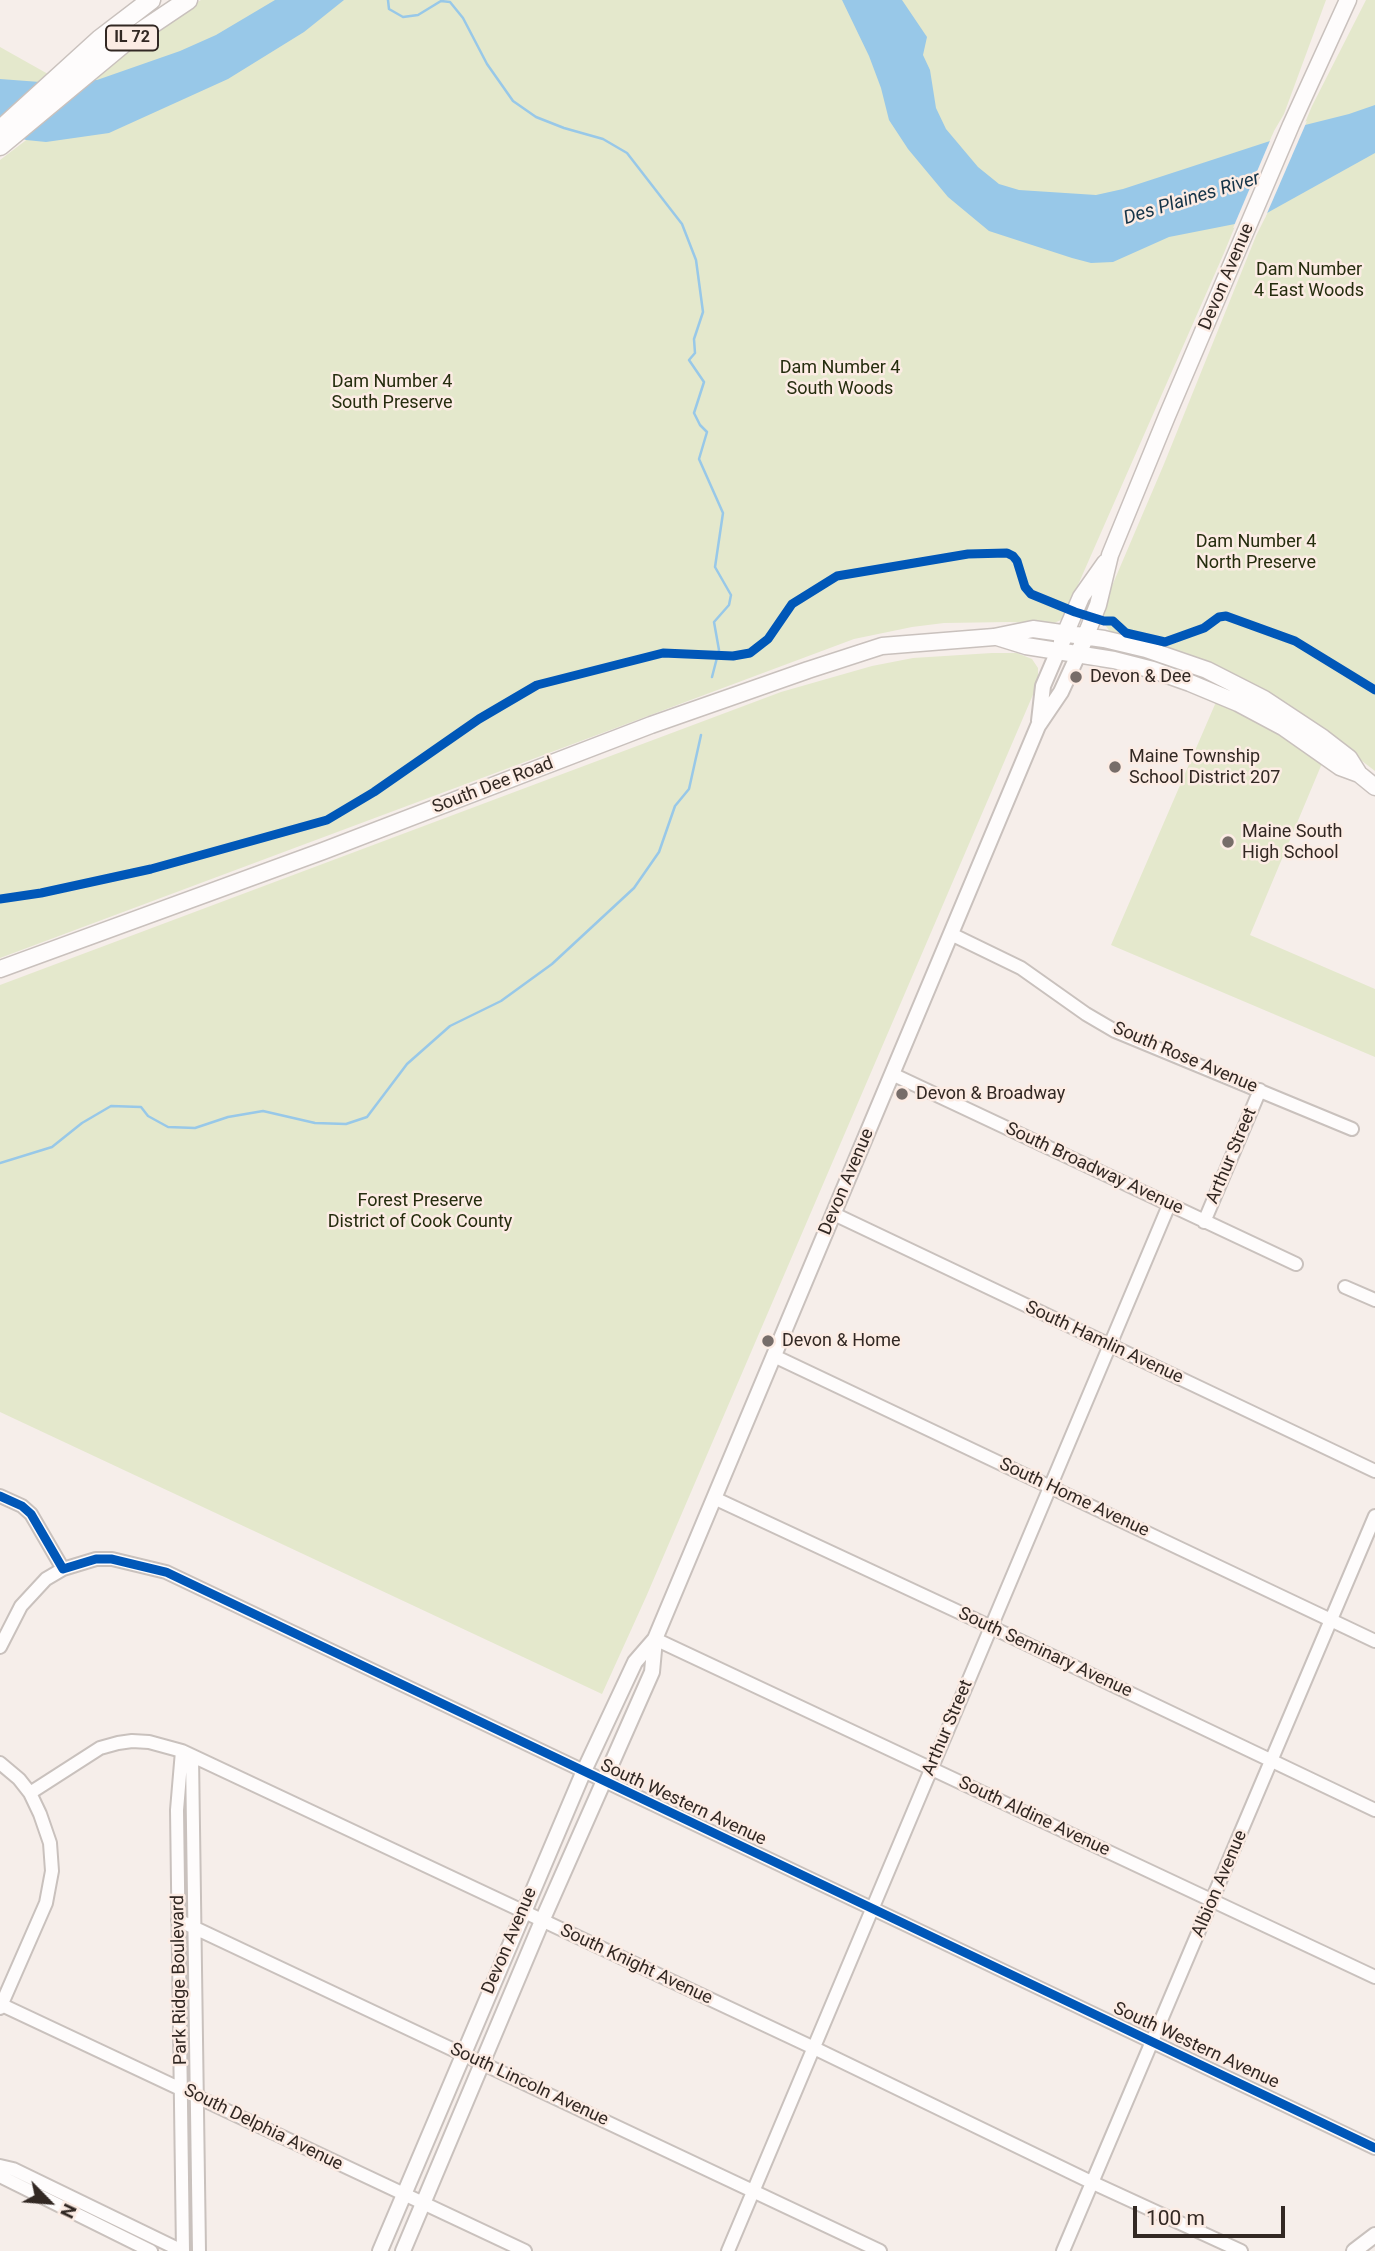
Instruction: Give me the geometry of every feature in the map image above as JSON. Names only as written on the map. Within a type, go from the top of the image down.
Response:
[{"type":"main road","name":"IL 72","points":[[4,138],[66,71],[100,39],[151,0]]},
{"type":"main road","name":"IL 72","points":[[4,138],[134,36],[188,0]]},
{"type":"main road","name":"Devon Avenue","points":[[1078,655],[1098,605],[1110,555],[1167,416],[1291,125],[1348,0]]},
{"type":"main road","name":"Devon Avenue","points":[[1058,651],[1081,597],[1110,555]]},
{"type":"main road","name":"South Dee Road","points":[[0,969],[323,851],[705,706],[883,646],[994,637],[1033,629],[1113,641],[1178,659],[1241,686],[1323,738],[1349,758],[1359,774]]},
{"type":"main road","name":"South Dee Road","points":[[994,637],[1026,646],[1114,660],[1201,687],[1283,727],[1340,767],[1359,774],[1375,787]]},
{"type":"street","name":"Devon Avenue","points":[[1038,726],[1043,686],[1058,651]]},
{"type":"street","name":"Devon Avenue","points":[[403,2251],[542,1922],[652,1672],[655,1639],[1038,726],[1062,692],[1078,655]]},
{"type":"street","name":"South Rose Avenue","points":[[951,934],[1021,968],[1115,1031],[1352,1129]]},
{"type":"street","name":"South Broadway Avenue","points":[[892,1074],[1296,1264]]},
{"type":"street","name":"Arthur Street","points":[[1204,1222],[1260,1090]]},
{"type":"street","name":"Arthur Street","points":[[728,2251],[1169,1205]]},
{"type":"street","name":"South Hamlin Avenue","points":[[834,1214],[1375,1471]]},
{"type":"street","points":[[1345,1287],[1375,1300]]},
{"type":"street","name":"South Home Avenue","points":[[774,1356],[1375,1641]]},
{"type":"street","points":[[0,1496],[31,1514],[63,1569],[46,1579],[21,1606],[0,1647]]},
{"type":"street","name":"South Seminary Avenue","points":[[714,1498],[1375,1810]]},
{"type":"street","name":"Albion Avenue","points":[[1063,2251],[1375,1516]]},
{"type":"street","name":"South Western Avenue","points":[[63,1569],[96,1559],[112,1559],[166,1572],[583,1773],[1375,2148]]},
{"type":"street","name":"Devon Avenue","points":[[380,2251],[583,1773],[635,1662],[655,1639]]},
{"type":"street","name":"South Aldine Avenue","points":[[655,1639],[1375,1977]]},
{"type":"street","name":"South Knight Avenue","points":[[30,1793],[100,1748],[118,1743],[149,1742],[187,1754],[1241,2251]]},
{"type":"street","name":"Park Ridge Boulevard","points":[[183,2251],[177,1790],[187,1754]]},
{"type":"street","name":"Park Ridge Boulevard","points":[[187,1754],[195,1927],[200,2251]]},
{"type":"street","points":[[0,1763],[19,1779],[30,1793],[50,1843],[52,1871],[50,1887],[39,1920],[1,2006]]},
{"type":"street","name":"South Lincoln Avenue","points":[[178,1920],[880,2251]]},
{"type":"street","name":"South Delphia Avenue","points":[[1,2006],[525,2251]]},
{"type":"street","points":[[0,2166],[13,2169],[183,2251]]},
{"type":"street","points":[[0,2176],[151,2251]]},
{"type":"street","points":[[1354,2251],[1375,2235]]},
{"type":"green space","name":"Dam Number 4 South Woods","points":[[201,0],[1326,0],[1284,114],[1274,131],[1224,253],[1063,619],[1052,624],[944,623],[854,639],[0,958],[0,160],[121,56]]},
{"type":"green space","name":"Dam Number 4 East Woods","points":[[1366,0],[1375,0],[1375,771],[1319,728],[1111,633],[1105,625],[1103,614],[1103,607],[1256,236],[1312,106]]},
{"type":"green space","points":[[0,47],[48,74],[0,118]]},
{"type":"green space","name":"Forest Preserve District of Cook County","points":[[1017,653],[1032,659],[1038,668],[1038,683],[602,1694],[0,1412],[0,985],[781,692],[872,666],[913,658]]},
{"type":"green space","points":[[1216,702],[1259,721],[1323,761],[1250,935],[1375,989],[1375,1057],[1111,945]]},
{"type":"water","points":[[275,0],[344,0],[304,32],[228,79],[109,133],[46,142],[26,140],[0,131],[0,79],[40,82],[97,80],[180,51],[216,35]]},
{"type":"water","name":"Des Plaines River","points":[[842,0],[902,0],[927,37],[923,55],[930,70],[936,108],[946,129],[978,167],[999,184],[1019,190],[1096,195],[1123,189],[1270,141],[1305,125],[1375,105],[1375,153],[1267,213],[1235,224],[1169,237],[1113,262],[1091,263],[1072,258],[989,231],[948,197],[908,149],[889,120],[869,56]]},
{"type":"pier","points":[[1307,121],[1265,218],[1233,228],[1272,136]]},
{"type":"waterway","points":[[388,0],[389,9],[403,17],[418,15],[441,1],[450,2],[463,18],[487,64],[513,101],[536,117],[603,139],[627,153],[682,224],[696,260],[703,312],[694,339],[695,353],[689,360],[704,382],[694,413],[707,432],[699,459],[723,513],[715,567],[731,595],[729,605],[714,622],[719,650],[712,677]]},
{"type":"waterway","points":[[0,1163],[52,1147],[82,1123],[111,1106],[141,1107],[148,1116],[168,1127],[195,1128],[228,1117],[263,1111],[315,1123],[346,1124],[367,1117],[407,1064],[450,1026],[501,1001],[552,964],[634,888],[659,852],[675,806],[689,789],[701,735]]},
{"type":"cycle path","points":[[0,899],[41,893],[151,869],[327,820],[374,792],[479,719],[537,685],[663,653],[733,656],[750,653],[768,639],[792,604],[837,576],[968,554],[1007,553],[1017,561],[1025,587],[1031,594],[1075,612],[1113,621],[1126,633],[1165,642],[1204,628],[1219,617],[1226,616],[1295,641],[1375,690]]},
{"type":"cycle path","points":[[0,1496],[22,1506],[31,1514],[63,1569],[96,1559],[112,1559],[166,1572],[1375,2148]]},
{"type":"place","name":"Devon & Dee","points":[[1076,677]]},
{"type":"place","name":"Maine Township School District 207","points":[[1115,767]]},
{"type":"place","name":"Maine South High School","points":[[1228,842]]},
{"type":"place","name":"Devon & Broadway","points":[[902,1094]]},
{"type":"place","name":"Devon & Home","points":[[768,1341]]},
{"type":"park label","name":"Dam Number 4 South Preserve","points":[[392,392]]},
{"type":"park label","name":"Dam Number 4 North Preserve","points":[[1256,552]]}]
